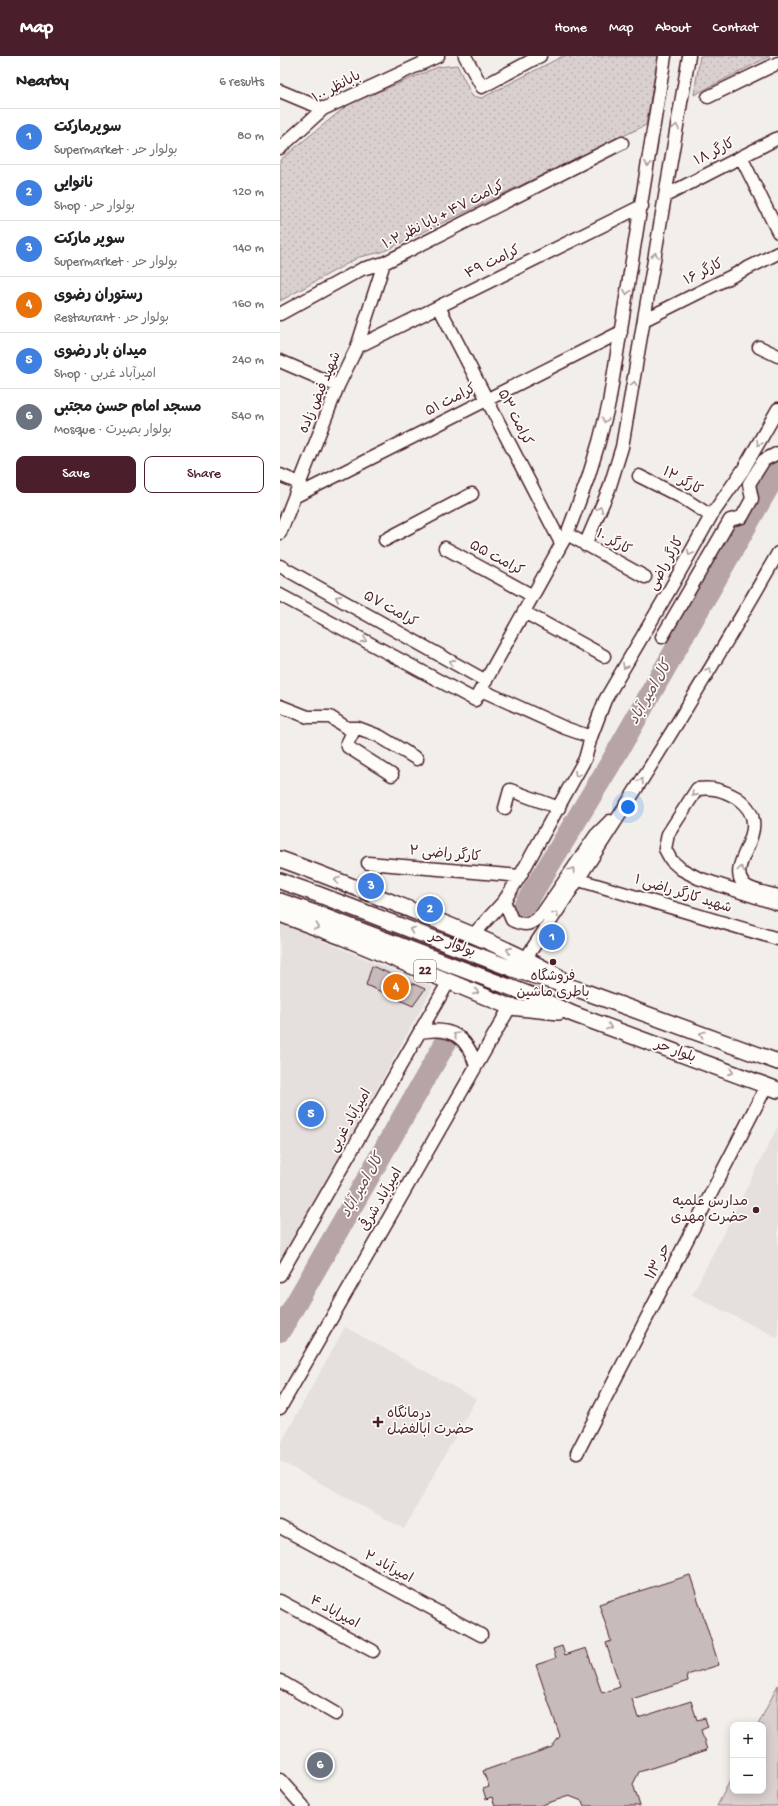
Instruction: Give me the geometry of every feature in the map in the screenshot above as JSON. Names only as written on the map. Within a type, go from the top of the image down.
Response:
[{"type":"main road","points":[[280,859],[325,875],[526,958],[580,990]]},
{"type":"main road","name":"بولوار حر","points":[[280,881],[513,970],[580,990]]},
{"type":"main road","name":"بولوار حر","points":[[280,901],[533,996],[573,1014]]},
{"type":"main road","name":"22","points":[[280,914],[342,937],[510,1007],[573,1014]]},
{"type":"main road","name":"بلوار حر","points":[[580,990],[778,1062]]},
{"type":"main road","name":"بلوار حر","points":[[573,1014],[772,1088]]},
{"type":"street","name":"بابانظر ۱۰۰","points":[[280,148],[323,109],[438,56]]},
{"type":"street","points":[[465,56],[482,87],[540,56]]},
{"type":"street","points":[[481,690],[564,539],[588,478],[599,442],[609,403],[665,56]]},
{"type":"street","points":[[585,545],[609,489],[622,447],[689,56]]},
{"type":"street","points":[[708,97],[778,63]]},
{"type":"street","points":[[280,91],[323,109]]},
{"type":"street","name":"کارگر ۱۸","points":[[665,196],[778,138]]},
{"type":"street","name":"کرامت ۴۷ + بابا نظر ۱۰۲","points":[[280,314],[362,269],[384,263],[622,143]]},
{"type":"street","points":[[741,157],[778,232]]},
{"type":"street","name":"کرامت ۴۹","points":[[357,347],[642,206]]},
{"type":"street","name":"کارگر ۱۶","points":[[644,320],[778,253]]},
{"type":"street","name":"شهید فیض زاده","points":[[280,534],[338,386],[357,347],[384,263]]},
{"type":"street","name":"کرامت ۵۳","points":[[439,307],[487,400],[564,539]]},
{"type":"street","name":"کرامت ۵۱","points":[[296,496],[621,332]]},
{"type":"street","points":[[759,347],[778,356]]},
{"type":"street","points":[[280,360],[338,386]]},
{"type":"street","name":"کارگر راضی","points":[[473,935],[504,901],[520,876],[585,760],[591,738],[605,700],[711,516],[743,470],[778,409]]},
{"type":"street","points":[[662,637],[730,520],[742,517],[752,499],[749,484],[764,460],[778,453]]},
{"type":"street","points":[[280,476],[300,484]]},
{"type":"street","name":"کارگر ۱۲","points":[[639,476],[683,498],[711,516]]},
{"type":"street","points":[[385,540],[472,494]]},
{"type":"street","name":"کارگر ۱۰","points":[[564,539],[585,545],[645,577]]},
{"type":"street","name":"کرامت ۵۵","points":[[445,548],[533,596]]},
{"type":"street","points":[[526,958],[579,880],[626,805],[749,604],[778,553]]},
{"type":"street","name":"کرامت ۵۷","points":[[280,566],[481,690]]},
{"type":"street","points":[[280,595],[481,690],[564,728],[591,738]]},
{"type":"street","points":[[524,612],[604,656]]},
{"type":"street","points":[[280,706],[308,717],[330,717],[347,728],[355,728],[379,736],[418,759]]},
{"type":"street","points":[[355,728],[347,744],[348,747],[392,775]]},
{"type":"street","points":[[778,896],[745,886],[740,880],[740,867],[752,843],[756,825],[748,805],[726,791],[710,787],[697,789],[668,834],[665,849],[671,860],[681,869],[698,878],[778,904]]},
{"type":"street","points":[[505,808],[510,790],[559,808]]},
{"type":"street","points":[[504,901],[512,920],[522,924],[532,924],[542,914],[596,835],[626,805]]},
{"type":"street","name":"کارگر راضی ۲","points":[[368,863],[520,876]]},
{"type":"street","name":"شهید کارگر راضی ۱","points":[[579,880],[778,939]]},
{"type":"street","name":"امیرآباد غربی","points":[[280,1275],[449,981]]},
{"type":"street","name":"امیرآباد شرقی","points":[[280,1408],[510,1007]]},
{"type":"street","points":[[420,1032],[435,1029],[456,1035],[462,1039],[472,1051],[476,1066]]},
{"type":"street","name":"حر ۱/۳","points":[[577,1453],[772,1088]]},
{"type":"street","name":"امیرآباد ۲","points":[[280,1527],[481,1635]]},
{"type":"street","name":"امیراباد ۴","points":[[280,1601],[373,1651]]},
{"type":"street","points":[[280,1681],[336,1714]]},
{"type":"street","points":[[280,1780],[303,1806]]},
{"type":"shaded area","points":[[563,56],[658,56],[646,125],[382,252],[359,257],[280,301],[280,160],[349,104],[438,67],[457,65],[472,96],[482,98]]},
{"type":"shaded area","points":[[700,56],[770,56],[694,95]]},
{"type":"shaded area","points":[[280,923],[433,987],[280,1264]]},
{"type":"shaded area","name":"مدارس علمیه حضرت مهدی","points":[[778,1126],[778,1338],[692,1295]]},
{"type":"shaded area","name":"درمانگاه حضرت ابالفضل","points":[[345,1327],[476,1399],[404,1529],[280,1461],[280,1445]]},
{"type":"shaded area","points":[[778,1685],[778,1806],[717,1806],[730,1781],[730,1794],[766,1794],[766,1722],[760,1722]]},
{"type":"building","points":[[372,966],[425,989],[413,1006],[366,985]]},
{"type":"building","points":[[690,1575],[719,1665],[687,1675],[688,1681],[632,1699],[638,1718],[691,1701],[697,1720],[705,1718],[708,1727],[701,1730],[707,1750],[639,1772],[633,1784],[640,1806],[584,1806],[582,1801],[569,1796],[539,1806],[495,1806],[492,1797],[486,1799],[483,1789],[489,1787],[483,1771],[552,1747],[560,1736],[536,1665],[556,1658],[553,1649],[562,1646],[565,1655],[586,1648],[602,1693],[620,1687],[606,1643],[611,1641],[599,1604]]},
{"type":"waterway","name":"کال امیر آباد","points":[[520,913],[612,761],[778,470]]},
{"type":"waterway","name":"کال امیر آباد","points":[[280,1331],[446,1042]]},
{"type":"place","name":"سوپر مارکت","points":[[371,886]]},
{"type":"place","name":"نانوایی","points":[[430,909]]},
{"type":"place","name":"سوپرمارکت","points":[[552,937]]},
{"type":"place","name":"فروشگاه باطری ماشین","points":[[553,962]]},
{"type":"place","name":"رستوران رضوی","points":[[396,987]]},
{"type":"place","name":"میدان بار رضوی","points":[[311,1114]]},
{"type":"place","name":"مدارس علمیه حضرت مهدی","points":[[756,1210]]},
{"type":"place","name":"درمانگاه حضرت ابالفضل","points":[[378,1422]]},
{"type":"place","name":"مسجد امام حسن مجتبی","points":[[320,1765]]}]
